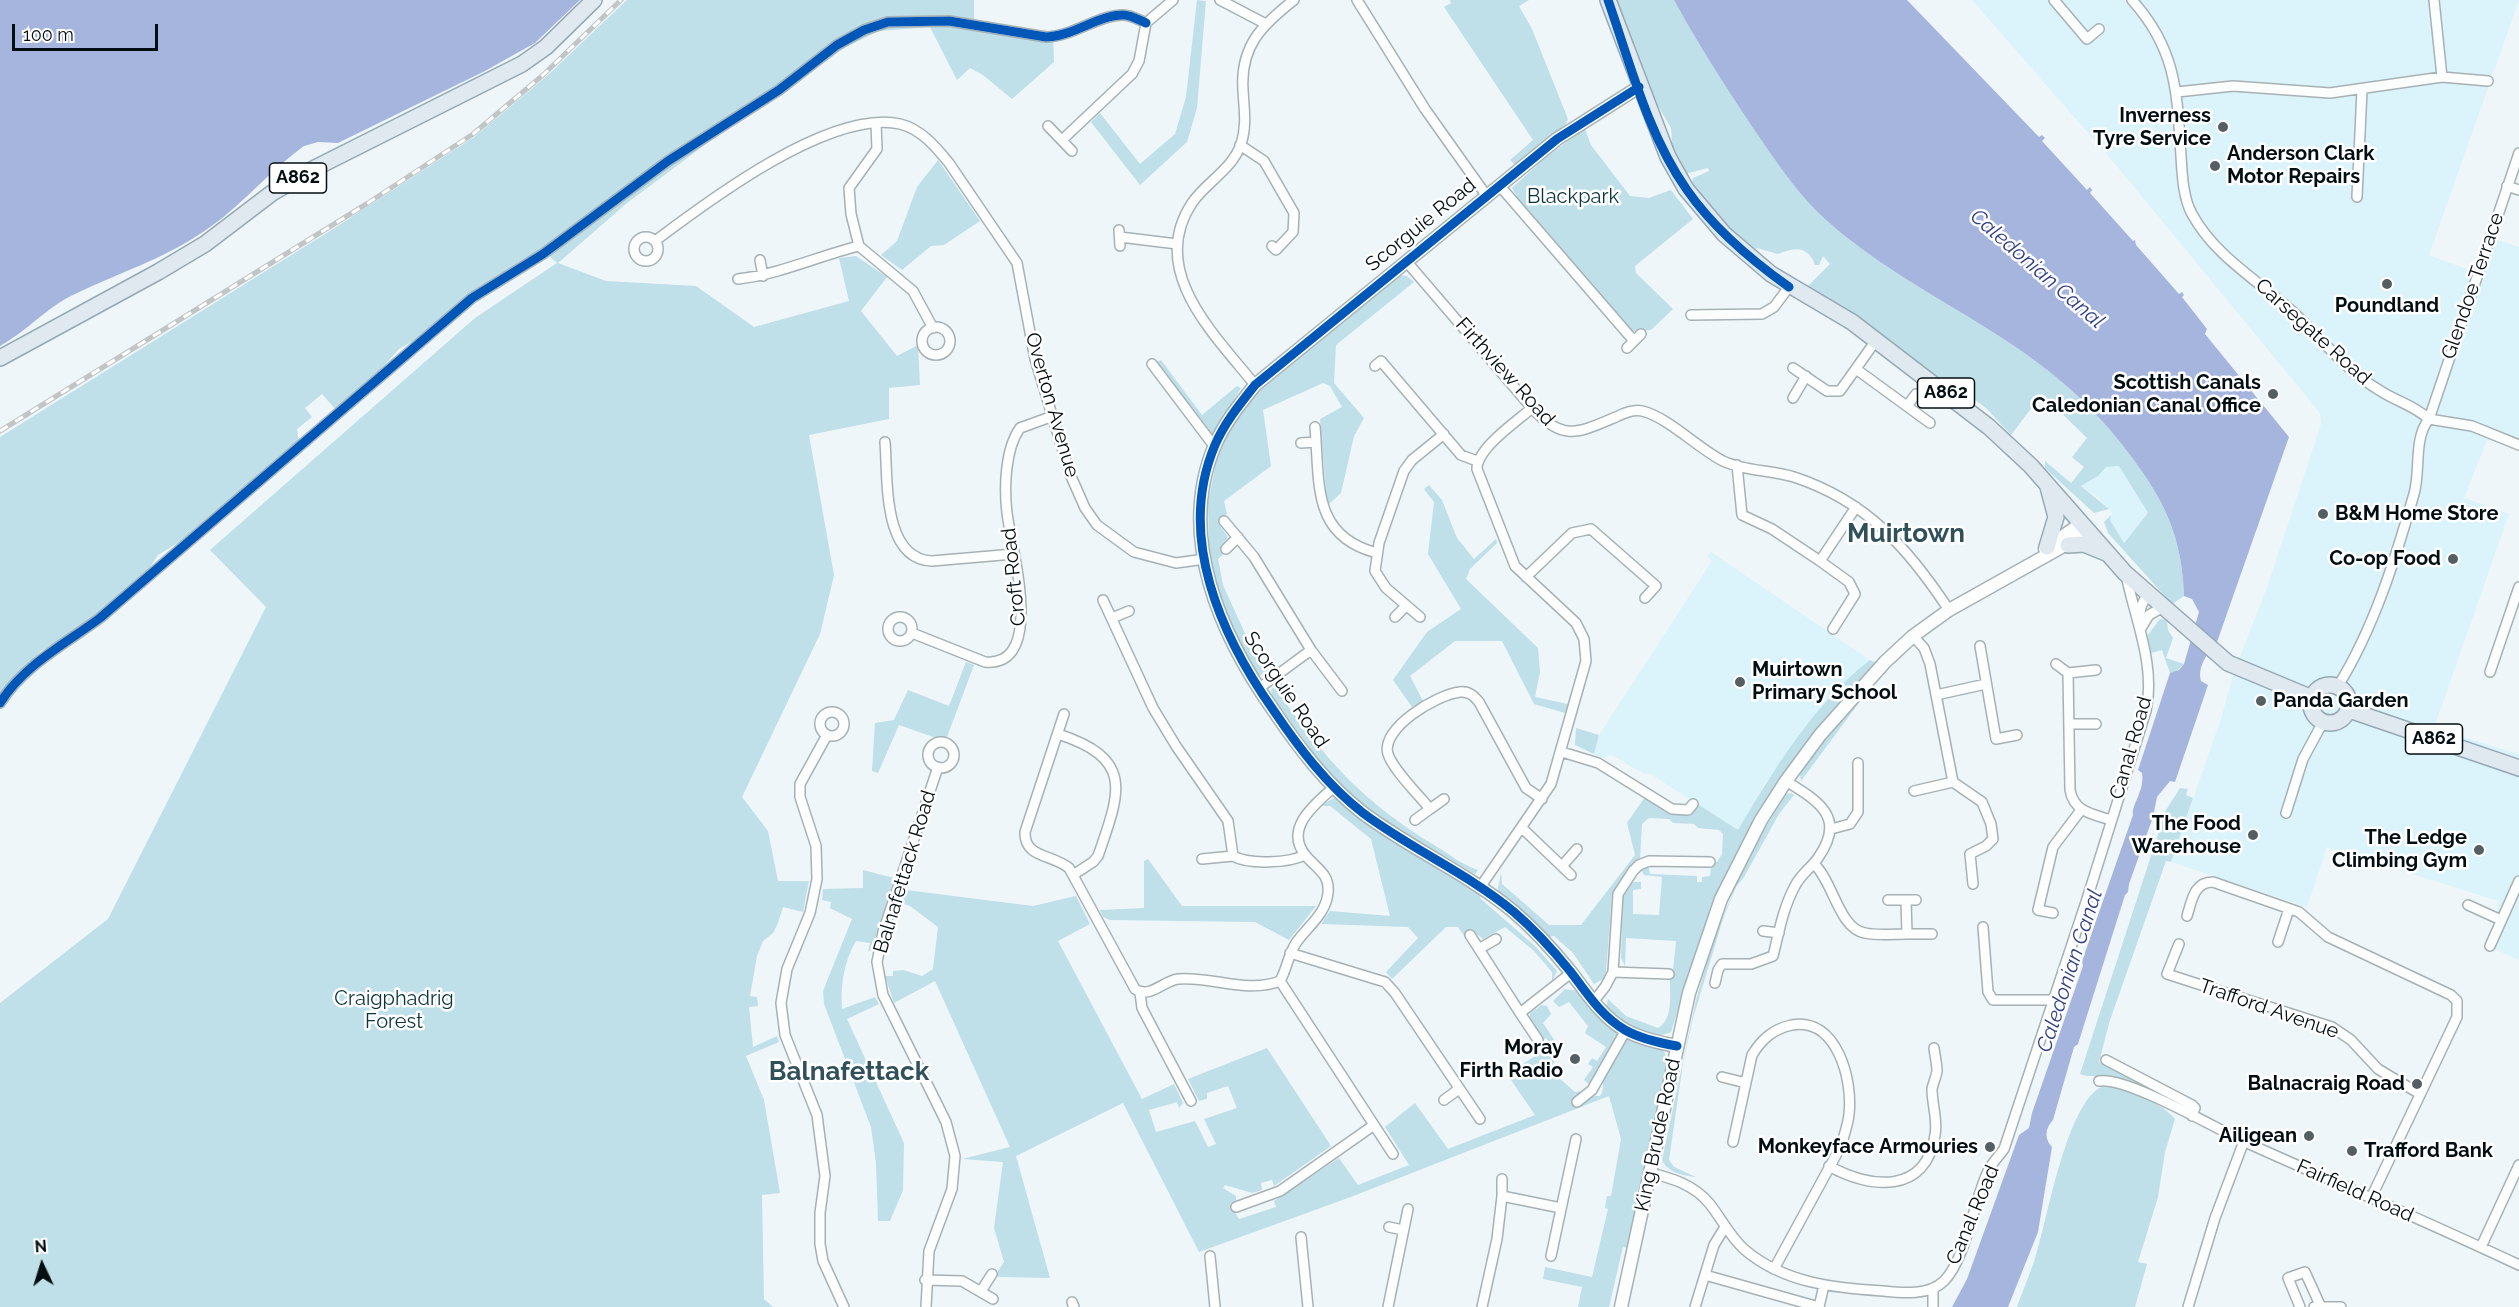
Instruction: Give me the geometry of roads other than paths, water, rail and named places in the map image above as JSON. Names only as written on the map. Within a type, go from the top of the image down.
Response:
[{"type":"main road","name":"A862","points":[[0,358],[186,256],[272,193],[315,168],[522,64],[546,47],[594,0]]},
{"type":"main road","name":"A862","points":[[1608,0],[1661,142],[1686,189],[1724,234],[1789,287],[1852,322],[1877,339],[1989,428],[2016,451],[2112,555],[2125,573],[2228,663],[2312,698]]},
{"type":"main road","points":[[2047,547],[2056,517],[2048,486]]},
{"type":"main road","points":[[2068,545],[2084,544],[2112,555]]},
{"type":"main road","points":[[2338,687],[2347,696],[2349,710],[2341,720],[2323,722],[2313,714],[2312,698],[2320,688],[2338,687]]},
{"type":"main road","name":"A862","points":[[2349,710],[2519,768]]},
{"type":"street","points":[[1062,140],[1137,68],[1146,23],[1173,0]]},
{"type":"street","points":[[1220,0],[1264,23]]},
{"type":"street","points":[[1256,385],[1189,298],[1177,269],[1177,244],[1180,229],[1194,201],[1225,170],[1240,145],[1245,124],[1242,77],[1256,34],[1264,23],[1294,0]]},
{"type":"street","points":[[1357,0],[1425,109],[1486,195]]},
{"type":"street","points":[[2054,0],[2087,39],[2099,29]]},
{"type":"street","name":"Carsegate Road","points":[[2132,0],[2154,27],[2164,47],[2177,92],[2182,172],[2190,211],[2206,236],[2224,255],[2292,311],[2350,368],[2379,391],[2416,407],[2429,419]]},
{"type":"street","points":[[2434,0],[2442,77]]},
{"type":"street","points":[[0,703],[15,682],[43,658],[100,618],[472,298],[543,254],[668,161],[779,90],[837,45],[864,30],[888,22],[949,21],[1046,37],[1062,36],[1119,15],[1129,15],[1146,23]]},
{"type":"street","points":[[2177,92],[2233,86],[2295,92],[2362,90],[2442,77],[2488,81]]},
{"type":"street","name":"Scorguie Road","points":[[1639,87],[1557,139],[1256,385],[1233,412],[1214,446],[1201,510],[1205,559],[1219,617],[1258,689],[1333,788],[1395,835],[1481,886],[1534,930],[1593,1002],[1626,1030],[1677,1046]]},
{"type":"street","points":[[2357,197],[2362,90]]},
{"type":"street","points":[[876,123],[877,149],[849,188],[850,214],[859,246],[913,291],[933,327]]},
{"type":"street","name":"Overton Avenue","points":[[655,241],[740,179],[824,136],[876,123],[900,124],[924,137],[937,148],[1017,263],[1035,359],[1077,494],[1097,525],[1134,552],[1176,562],[1205,559]]},
{"type":"street","points":[[1048,126],[1072,151]]},
{"type":"street","points":[[1240,145],[1264,161],[1294,213],[1294,226],[1290,238],[1276,250],[1272,246]]},
{"type":"street","name":"Glendoe Terrace","points":[[2429,419],[2519,153]]},
{"type":"street","points":[[1499,185],[1638,338],[1626,348]]},
{"type":"street","points":[[2507,186],[2519,190]]},
{"type":"street","points":[[1119,238],[1177,244]]},
{"type":"street","points":[[738,279],[763,276],[859,246]]},
{"type":"street","points":[[760,260],[763,276]]},
{"type":"street","name":"Firthview Road","points":[[1406,261],[1532,408],[1555,429],[1567,433],[1583,431],[1624,413],[1642,411],[1715,456],[1737,465],[1796,478],[1826,490],[1856,507],[1896,539],[1914,559],[1949,610]]},
{"type":"street","points":[[1691,315],[1762,314],[1774,307],[1789,287]]},
{"type":"street","points":[[1793,368],[1834,392],[1846,386],[1877,339]]},
{"type":"street","points":[[1375,366],[1381,361],[1461,455],[1477,461]]},
{"type":"street","points":[[1152,364],[1214,446]]},
{"type":"street","points":[[1856,369],[1930,423]]},
{"type":"street","points":[[1793,398],[1806,376]]},
{"type":"street","points":[[1907,406],[1916,394]]},
{"type":"street","points":[[1481,886],[1523,829],[1551,783],[1584,671],[1584,639],[1576,623],[1526,577],[1510,558],[1479,477],[1477,461],[1484,450],[1532,408]]},
{"type":"street","name":"Croft Road","points":[[912,633],[984,662],[996,663],[1006,659],[1012,653],[1020,638],[1020,601],[1006,494],[1014,439],[1020,428],[1026,424],[1053,416]]},
{"type":"street","points":[[2338,687],[2355,658],[2376,611],[2415,492],[2421,430],[2429,419],[2472,426],[2519,445]]},
{"type":"street","points":[[1315,427],[1321,494],[1328,519],[1350,544],[1377,553]]},
{"type":"street","points":[[1420,617],[1377,576],[1374,564],[1404,471],[1412,460],[1444,434]]},
{"type":"street","points":[[885,442],[895,532],[904,549],[912,556],[932,561],[1014,554]]},
{"type":"street","points":[[1301,443],[1316,442]]},
{"type":"street","points":[[1737,465],[1742,515],[1772,529],[1849,582],[1855,594],[1833,629]]},
{"type":"street","points":[[1820,561],[1856,507]]},
{"type":"street","points":[[1224,521],[1254,557],[1311,650],[1342,691]]},
{"type":"street","name":"King Brude Road","points":[[2034,561],[2042,560],[2068,545],[2086,527]]},
{"type":"street","name":"King Brude Road","points":[[1621,1307],[1689,993],[1712,921],[1749,840],[1785,781],[1843,707],[1913,636],[1949,610],[2034,561],[2047,547],[2086,527]]},
{"type":"street","points":[[1526,577],[1572,533],[1586,528],[1600,536],[1656,586],[1645,598]]},
{"type":"street","points":[[1226,549],[1238,537]]},
{"type":"street","name":"Canal Road","points":[[1934,1288],[1944,1281],[1955,1263],[1988,1171],[2004,1149],[2054,1000],[2148,702],[2147,667],[2125,573]]},
{"type":"street","points":[[2490,672],[2519,587]]},
{"type":"street","name":"Canal Road","points":[[2140,632],[2140,607],[2147,594]]},
{"type":"street","points":[[1103,600],[1153,708],[1176,746],[1224,815],[1230,832],[1233,856]]},
{"type":"street","points":[[1395,617],[1407,606]]},
{"type":"street","points":[[1112,618],[1130,611]]},
{"type":"street","points":[[2140,632],[2143,622],[2149,615],[2167,611]]},
{"type":"street","points":[[1913,636],[1927,655],[1953,782],[1982,802],[1991,824],[1993,839],[1986,846],[1970,854],[1973,884]]},
{"type":"street","points":[[1980,646],[1996,739],[2017,735]]},
{"type":"street","points":[[1258,689],[1311,650]]},
{"type":"street","points":[[2056,664],[2068,673],[2096,670]]},
{"type":"street","points":[[2068,673],[2072,799],[2081,810],[2111,820]]},
{"type":"street","points":[[1936,695],[1986,684]]},
{"type":"street","points":[[1430,809],[1392,762],[1388,753],[1388,742],[1400,724],[1423,707],[1459,692],[1474,695],[1526,788],[1542,799]]},
{"type":"street","points":[[1064,714],[1025,832],[1025,841],[1028,848],[1057,859],[1073,874],[1131,983],[1140,993],[1142,1008],[1191,1101]]},
{"type":"street","points":[[2286,813],[2303,759],[2323,722]]},
{"type":"street","points":[[2070,724],[2096,723]]},
{"type":"street","points":[[1058,734],[1097,750],[1111,768],[1117,792],[1098,856],[1093,862],[1073,874]]},
{"type":"street","points":[[827,735],[800,783],[800,797],[816,846],[816,879],[812,906],[787,969],[781,1003],[785,1035],[818,1115],[825,1176],[819,1221],[822,1261],[844,1307]]},
{"type":"street","points":[[1562,752],[1598,763],[1672,809],[1688,810],[1694,804]]},
{"type":"street","points":[[1831,829],[1850,824],[1858,812],[1864,790],[1858,763]]},
{"type":"street","name":"Balnafettack Road","points":[[926,1307],[925,1280],[929,1251],[952,1189],[955,1172],[952,1140],[946,1122],[883,995],[876,963],[883,932],[938,767]]},
{"type":"street","points":[[1715,983],[1722,964],[1751,964],[1773,956],[1784,910],[1795,885],[1814,864],[1831,829],[1821,804],[1785,781]]},
{"type":"street","points":[[1914,791],[1953,782]]},
{"type":"street","points":[[1280,981],[1290,953],[1320,914],[1328,893],[1325,874],[1305,855],[1299,829],[1302,818],[1309,809],[1333,788]]},
{"type":"street","points":[[1415,820],[1444,799]]},
{"type":"street","points":[[2054,914],[2038,910],[2051,854],[2081,810]]},
{"type":"street","points":[[1523,829],[1571,875]]},
{"type":"street","points":[[1562,866],[1577,849]]},
{"type":"street","points":[[1202,859],[1233,856],[1243,860],[1288,861],[1305,855]]},
{"type":"street","points":[[1593,1002],[1613,972],[1618,894],[1639,865],[1649,861],[1710,862]]},
{"type":"street","points":[[1814,864],[1827,877],[1846,919],[1857,931],[1872,934],[1932,934]]},
{"type":"street","points":[[2490,946],[2519,881]]},
{"type":"street","points":[[2187,915],[2196,890],[2206,882],[2307,917],[2328,937],[2451,995],[2457,1002],[2457,1017],[2371,1198]]},
{"type":"street","points":[[1888,900],[1911,900],[1907,934]]},
{"type":"street","points":[[2468,905],[2501,920]]},
{"type":"street","points":[[2278,942],[2289,909]]},
{"type":"street","points":[[1983,927],[1988,992],[1993,1000],[2054,1000]]},
{"type":"street","points":[[1763,931],[1779,933]]},
{"type":"street","points":[[1470,935],[1538,1040]]},
{"type":"street","points":[[1479,949],[1496,939]]},
{"type":"street","name":"Trafford Avenue","points":[[2179,944],[2162,973],[2332,1027],[2351,1040],[2378,1069],[2420,1094]]},
{"type":"street","points":[[1290,953],[1384,982],[1395,993],[1480,1119]]},
{"type":"street","points":[[1613,972],[1669,974]]},
{"type":"street","points":[[1520,1013],[1571,973]]},
{"type":"street","points":[[1140,993],[1178,979],[1257,986],[1280,981]]},
{"type":"street","points":[[1280,981],[1393,1154]]},
{"type":"street","points":[[1733,1142],[1752,1055],[1770,1034],[1797,1024],[1812,1026],[1823,1032],[1832,1041],[1840,1057],[1850,1098],[1846,1130],[1830,1166],[1774,1269]]},
{"type":"street","points":[[1577,1102],[1592,1090],[1626,1030]]},
{"type":"street","points":[[1830,1166],[1857,1180],[1881,1184],[1910,1176],[1920,1168],[1935,1135],[1932,1088],[1937,1073],[1934,1048]]},
{"type":"street","name":"Fairfield Road","points":[[2106,1060],[2192,1105],[2195,1108],[2192,1116]]},
{"type":"street","points":[[1722,1077],[1746,1083]]},
{"type":"street","name":"Fairfield Road","points":[[2098,1081],[2123,1084],[2519,1265]]},
{"type":"street","points":[[1444,1100],[1459,1089]]},
{"type":"street","points":[[1236,1207],[1280,1191],[1374,1125]]},
{"type":"street","points":[[1551,1256],[1576,1140]]},
{"type":"street","points":[[2188,1307],[2215,1218],[2244,1141]]},
{"type":"street","points":[[2481,1247],[2519,1165]]},
{"type":"street","points":[[1650,1173],[1691,1187],[1710,1204],[1725,1227],[1747,1251],[1774,1269],[1792,1277],[1824,1285],[1898,1293],[1926,1291],[1934,1288],[1933,1307]]},
{"type":"street","points":[[1482,1307],[1497,1239],[1502,1179]]},
{"type":"street","points":[[1502,1196],[1561,1208]]},
{"type":"street","points":[[1388,1307],[1408,1209]]},
{"type":"street","points":[[1389,1227],[1403,1230]]},
{"type":"street","points":[[1695,1307],[1714,1245],[1725,1227]]},
{"type":"street","points":[[1300,1237],[1308,1307]]},
{"type":"street","points":[[1210,1256],[1215,1307]]},
{"type":"street","points":[[1200,1268],[1211,1266]]},
{"type":"street","points":[[2300,1307],[2288,1278],[2305,1272],[2317,1306],[2341,1307]]},
{"type":"street","points":[[981,1291],[992,1274]]},
{"type":"street","points":[[1705,1275],[1819,1307],[1824,1285]]},
{"type":"street","points":[[925,1280],[962,1281],[993,1299]]},
{"type":"water","points":[[0,0],[580,0],[535,43],[485,71],[338,143],[318,142],[304,146],[203,232],[156,258],[65,299],[0,346]]},
{"type":"water","name":"Caledonian Canal","points":[[1674,0],[1907,0],[2039,137],[2042,135],[2045,138],[2042,141],[2087,190],[2090,187],[2092,190],[2090,193],[2133,241],[2135,240],[2136,245],[2179,294],[2182,292],[2184,295],[2182,297],[2207,329],[2205,334],[2289,437],[2217,642],[2202,665],[2201,681],[2208,685],[2175,782],[2170,781],[2157,797],[2153,817],[2128,892],[2125,895],[2078,1044],[2074,1047],[2053,1120],[2047,1130],[2048,1141],[2052,1147],[2038,1232],[2008,1307],[1952,1307],[1967,1279],[2019,1135],[2029,1128],[2032,1113],[2083,966],[2082,961],[2133,815],[2142,780],[2142,773],[2138,770],[2170,673],[2179,670],[2184,664],[2199,612],[2192,599],[2184,596],[2180,556],[2162,504],[2142,472],[2112,432],[2083,401],[2051,373],[1996,334],[1880,262],[1852,242],[1815,210],[1787,176],[1753,128],[1712,65]]},
{"type":"railway","points":[[0,431],[368,203],[473,134],[543,75],[621,0]]},
{"type":"place","name":"Inverness Tyre Service","points":[[2223,127]]},
{"type":"place","name":"Anderson Clark Motor Repairs","points":[[2215,166]]},
{"type":"place","name":"Poundland","points":[[2387,284]]},
{"type":"place","name":"Scottish Canals Caledonian Canal Office","points":[[2273,394]]},
{"type":"place","name":"B&M Home Store","points":[[2323,514]]},
{"type":"place","name":"Co-op Food","points":[[2453,559]]},
{"type":"place","name":"Muirtown Primary School","points":[[1740,682]]},
{"type":"place","name":"Panda Garden","points":[[2261,701]]},
{"type":"place","name":"The Food Warehouse","points":[[2253,835]]},
{"type":"place","name":"The Ledge Climbing Gym","points":[[2479,850]]},
{"type":"place","name":"Moray Firth Radio","points":[[1575,1059]]},
{"type":"place","name":"Balnacraig Road","points":[[2417,1084]]},
{"type":"place","name":"Ailigean","points":[[2309,1136]]},
{"type":"place","name":"Monkeyface Armouries","points":[[1990,1147]]},
{"type":"place","name":"Trafford Bank","points":[[2352,1151]]},
{"type":"district","name":"Muirtown","points":[[1906,534]]},
{"type":"district","name":"Balnafettack","points":[[849,1072]]},
{"type":"park label","name":"Blackpark","points":[[1573,197]]},
{"type":"park label","name":"Craigphadrig Forest","points":[[394,1010]]}]
